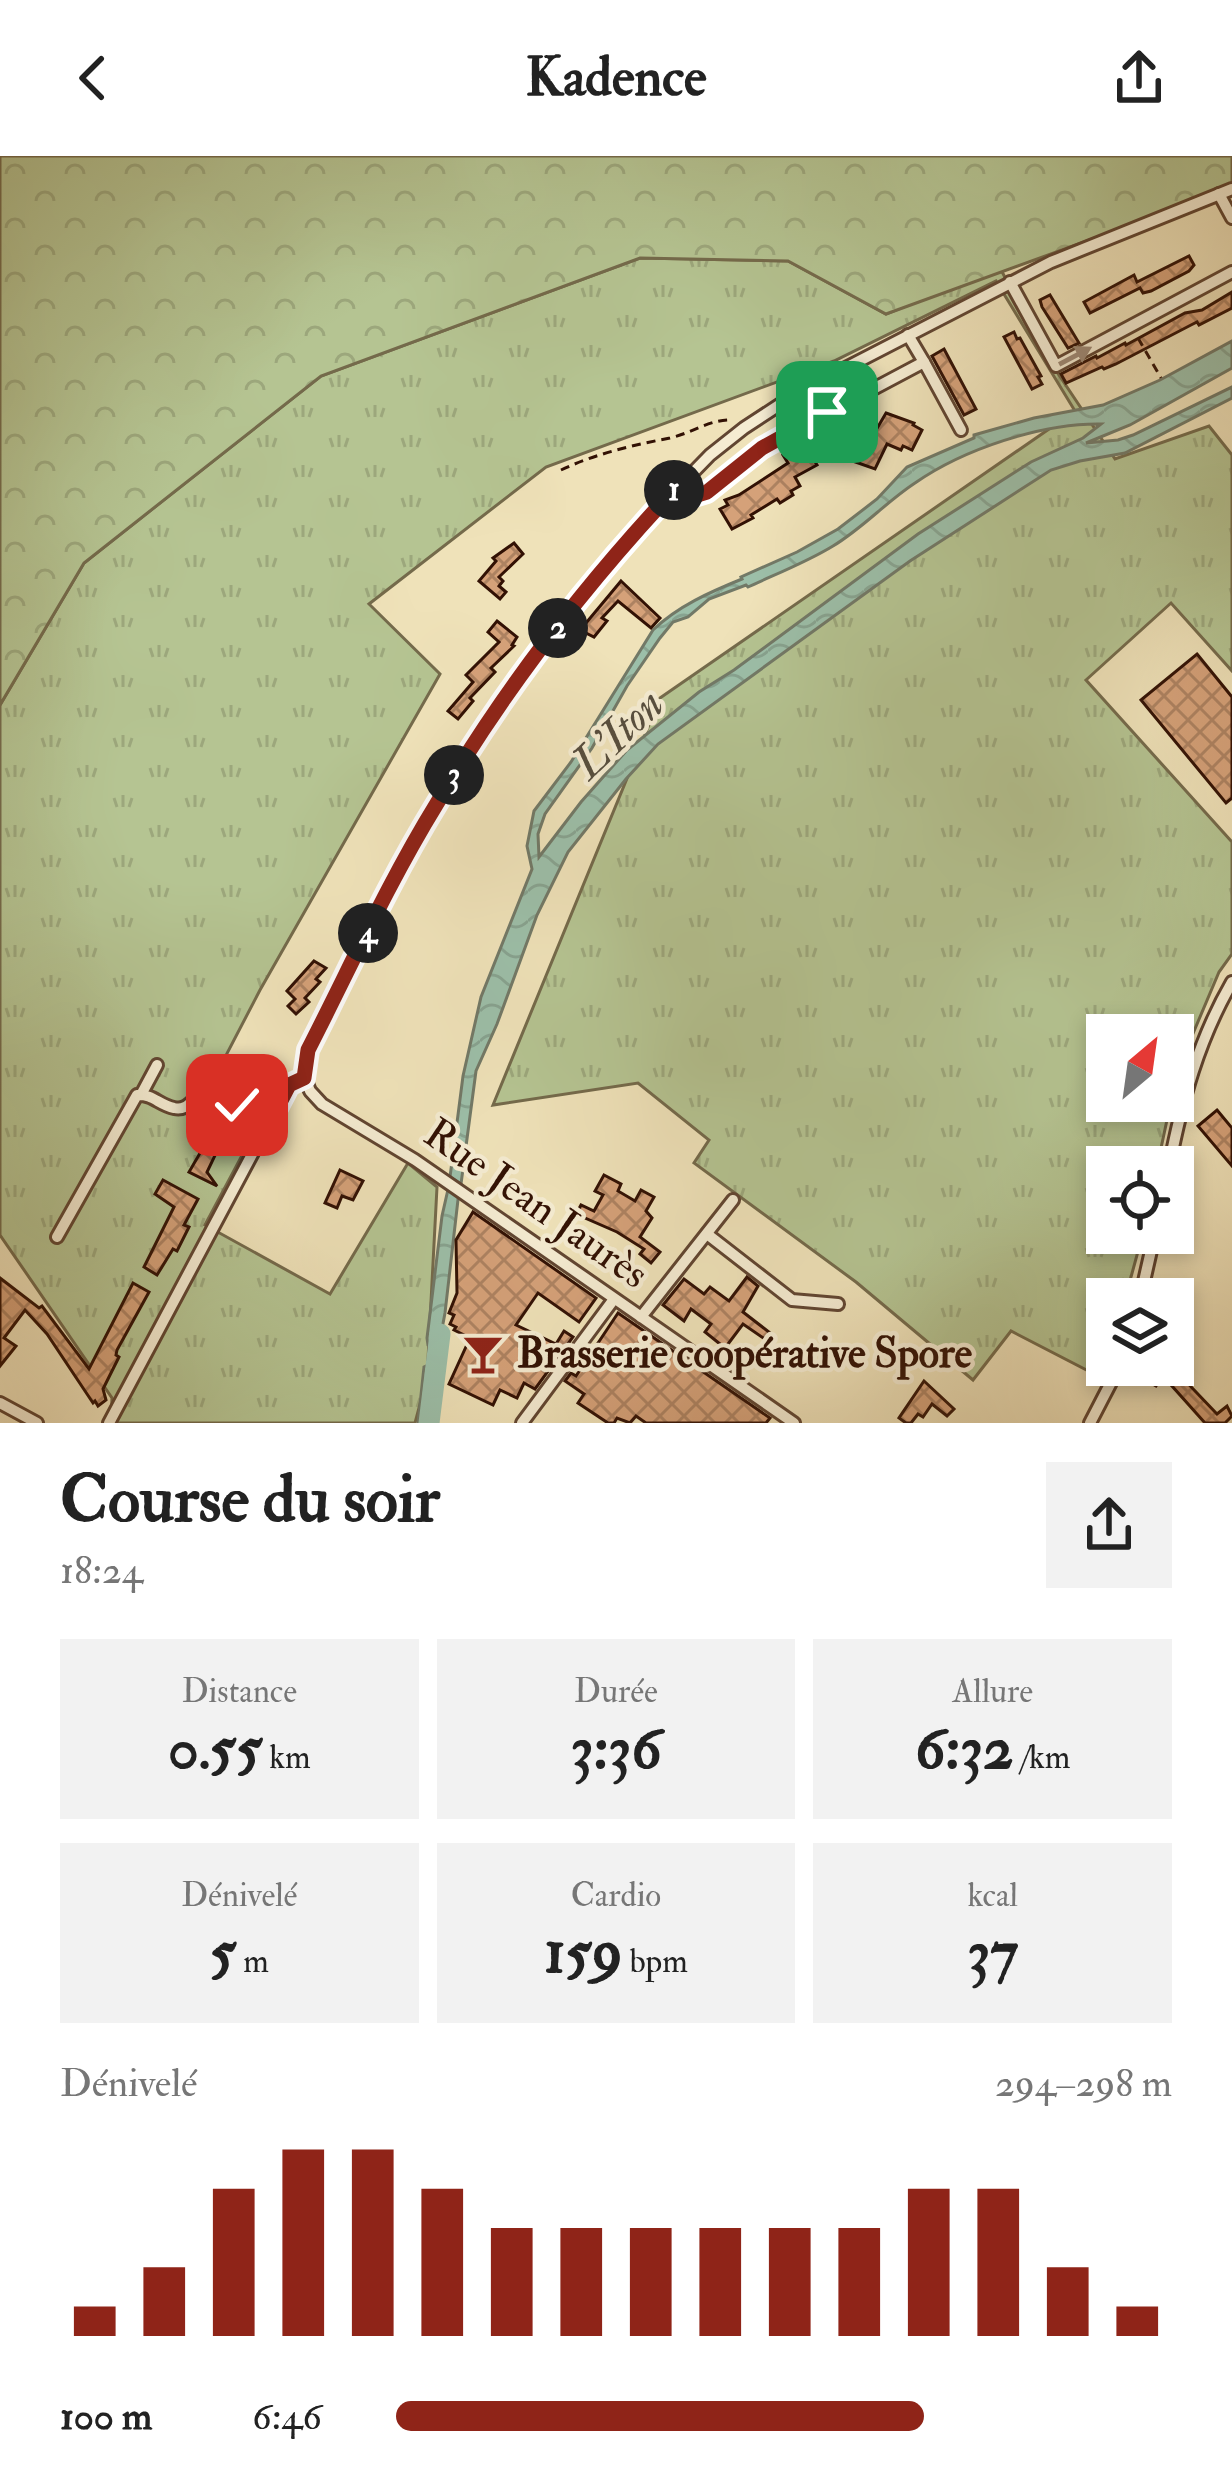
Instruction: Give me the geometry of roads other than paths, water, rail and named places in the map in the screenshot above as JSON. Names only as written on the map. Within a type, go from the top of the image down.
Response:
[{"type":"street","points":[[109,1423],[289,1085],[304,1078],[308,1050],[433,809],[520,674],[634,532],[710,455],[799,392],[1051,262],[1226,192],[1232,218]]},
{"type":"street","points":[[1010,282],[1056,366],[1232,272]]},
{"type":"street","points":[[908,335],[962,430]]},
{"type":"street","points":[[674,490],[694,496],[707,492],[762,448],[924,362]]},
{"type":"street","points":[[1174,1146],[1189,1076],[1232,982]]},
{"type":"street","points":[[57,1237],[133,1099],[142,1094],[157,1065]]},
{"type":"street","name":"Rue Jean Jaurès","points":[[304,1078],[322,1104],[465,1194],[794,1423]]},
{"type":"street","points":[[142,1094],[175,1109],[207,1092],[218,1092],[237,1105],[263,1135]]},
{"type":"street","points":[[641,1316],[733,1200]]},
{"type":"street","points":[[707,1234],[792,1300],[838,1304]]},
{"type":"street","points":[[522,1423],[614,1299]]},
{"type":"street","points":[[1090,1423],[1109,1386]]},
{"type":"street","points":[[0,1402],[37,1423]]},
{"type":"water","points":[[1232,341],[1232,368],[1130,425],[1086,443],[1133,435],[1232,387],[1232,398],[1125,453],[1051,470],[910,561],[658,744],[626,779],[568,852],[537,915],[476,1071],[461,1184],[450,1177],[463,1076],[481,997],[532,869],[527,846],[534,811],[571,762],[653,630],[695,600],[838,529],[877,499],[907,467],[974,435],[1103,405]],"holes":[[[1101,424],[1083,438],[1031,462],[918,534],[699,692],[627,750],[539,857],[538,834],[545,814],[673,622],[688,617],[709,599],[748,587],[823,552],[915,483],[956,459],[1029,433]]]},
{"type":"water","points":[[449,1185],[459,1191],[445,1313],[430,1423],[418,1423],[431,1347],[427,1338]]},
{"type":"waterway","name":"L'Iton","points":[[429,1423],[440,1334]]},
{"type":"place","name":"Brasserie coopérative Spore","points":[[483,1354]]}]
